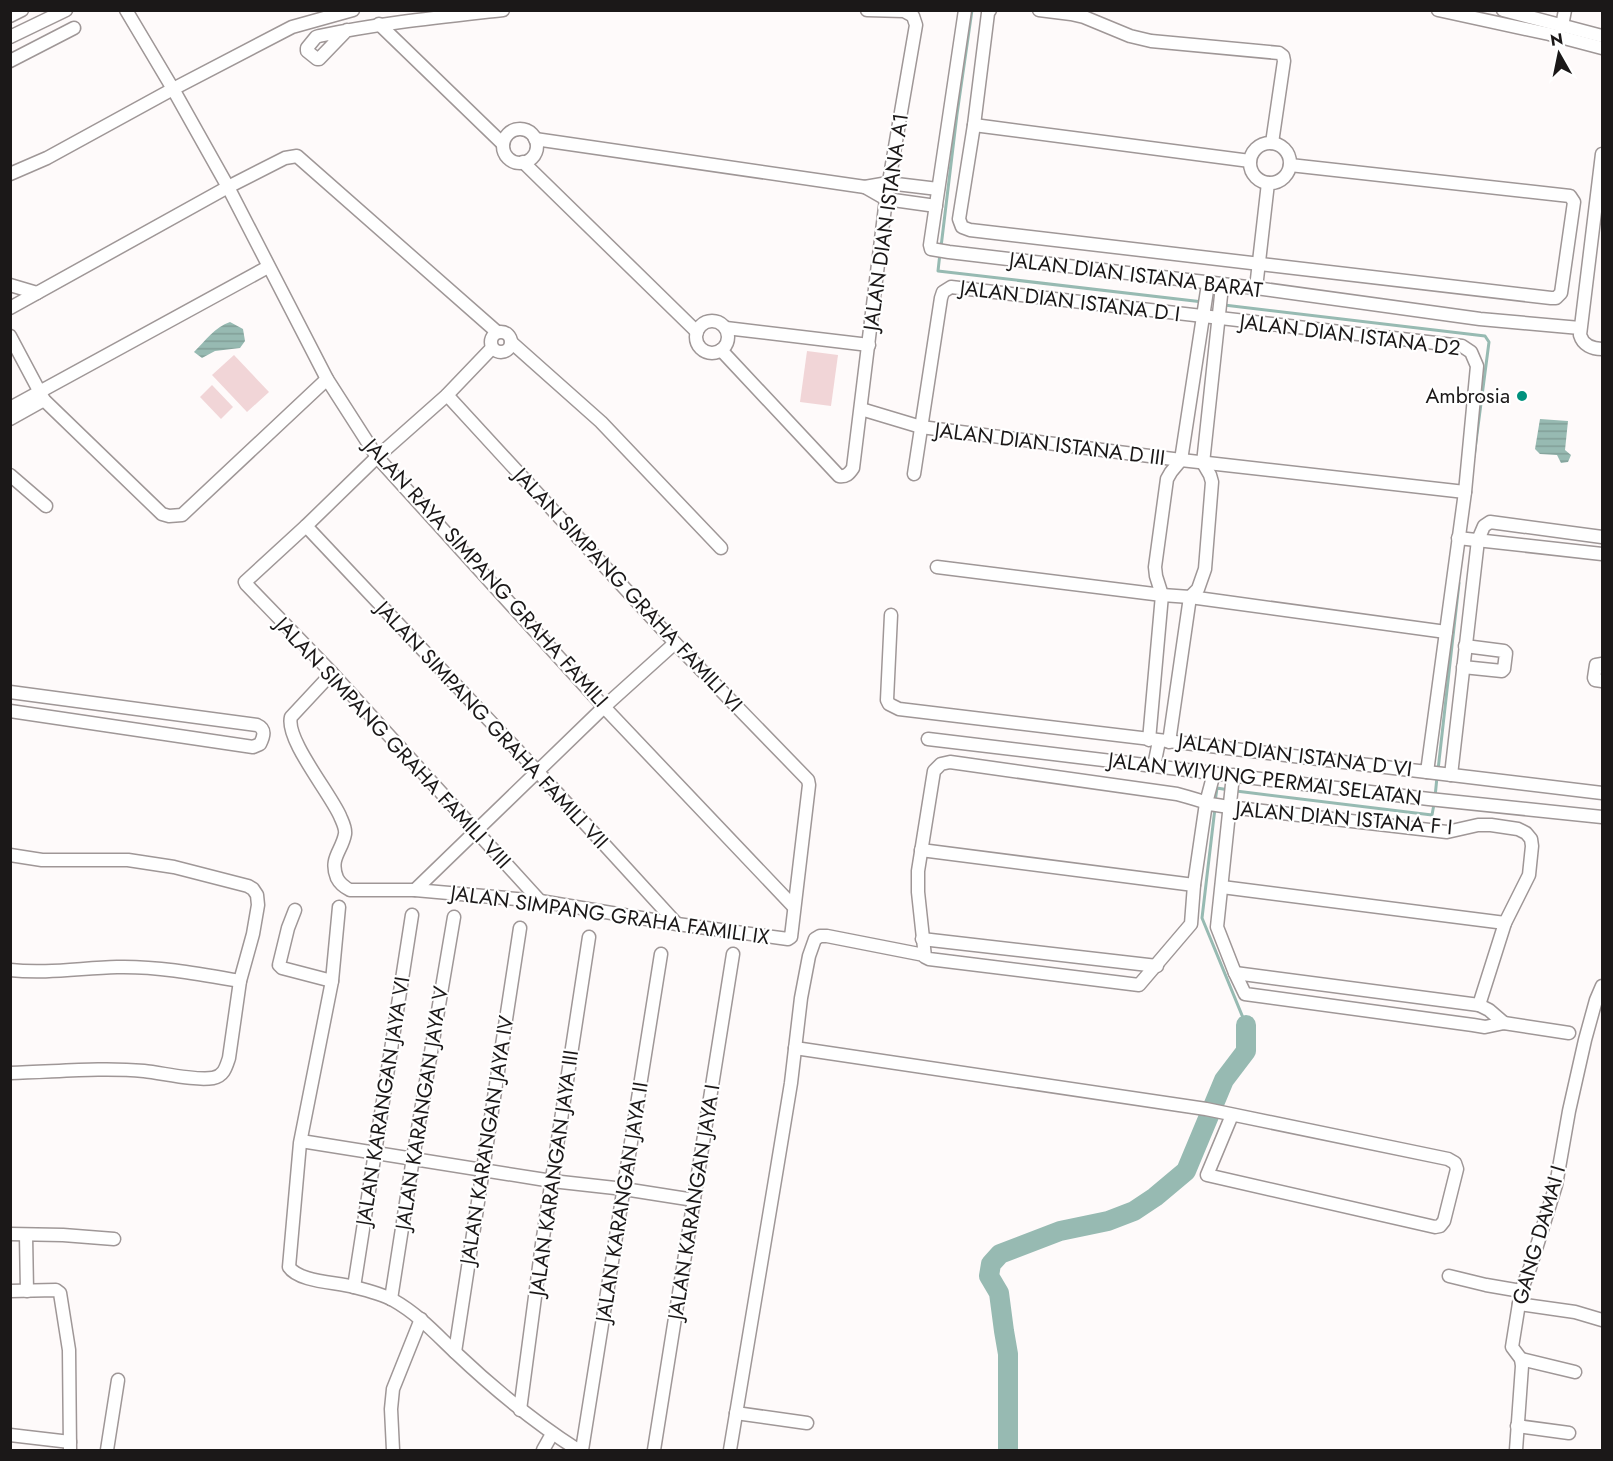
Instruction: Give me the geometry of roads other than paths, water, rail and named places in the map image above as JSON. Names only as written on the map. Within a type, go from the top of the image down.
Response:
[{"type":"street","points":[[10,16],[22,10]]},
{"type":"street","points":[[10,37],[66,10]]},
{"type":"street","name":"JALAN RAYA SIMPANG GRAHA FAMILI","points":[[126,10],[228,187],[327,379],[377,457],[604,707],[794,907]]},
{"type":"street","points":[[10,174],[47,158],[173,88],[292,27],[353,10]]},
{"type":"street","points":[[347,30],[379,24],[503,10]]},
{"type":"street","name":"JALAN DIAN ISTANA A1","points":[[721,350],[839,476],[848,475],[853,468],[888,183],[916,25],[913,16],[904,11],[867,10]]},
{"type":"street","name":"JALAN DIAN ISTANA BARAT","points":[[965,10],[931,249],[1221,289],[1256,288],[1480,319],[1580,328]]},
{"type":"street","points":[[990,10],[960,219],[962,226],[970,230],[1551,298],[1556,298],[1562,292],[1574,201],[1572,197],[1290,165]]},
{"type":"street","points":[[1039,10],[1084,17],[1130,36],[1151,41],[1279,53],[1283,56],[1284,61],[1272,143]]},
{"type":"street","points":[[1438,10],[1602,48]]},
{"type":"street","points":[[1503,10],[1602,36]]},
{"type":"street","points":[[1562,26],[1565,10]]},
{"type":"street","points":[[379,24],[503,144]]},
{"type":"street","points":[[10,61],[74,28]]},
{"type":"street","points":[[974,125],[1250,162]]},
{"type":"street","points":[[517,129],[531,133],[537,145],[536,151],[529,160],[517,163],[503,151],[503,144],[505,137],[517,129]]},
{"type":"street","points":[[535,139],[865,187],[888,183],[938,189]]},
{"type":"street","points":[[1272,143],[1286,150],[1290,165],[1283,178],[1268,183],[1254,176],[1250,162],[1257,148],[1272,143]]},
{"type":"street","points":[[1602,154],[1580,328],[1584,343],[1602,349]]},
{"type":"street","points":[[10,308],[228,187],[285,158],[292,156],[300,158],[497,332],[508,335],[511,342],[601,422],[721,548]]},
{"type":"street","points":[[523,162],[697,332]]},
{"type":"street","points":[[1256,288],[1268,183]]},
{"type":"street","points":[[865,187],[886,199],[936,206]]},
{"type":"street","points":[[10,419],[42,396],[268,267]]},
{"type":"street","points":[[10,285],[37,293]]},
{"type":"street","name":"JALAN DIAN ISTANA D I","points":[[914,474],[941,298],[943,292],[951,286],[1219,316]]},
{"type":"street","name":"JALAN DIAN ISTANA D I","points":[[1181,460],[1207,287]]},
{"type":"street","name":"JALAN DIAN ISTANA D2","points":[[1203,463],[1221,289]]},
{"type":"street","name":"JALAN DIAN ISTANA D2","points":[[1219,316],[1462,346],[1471,352],[1477,366],[1465,492]]},
{"type":"street","points":[[726,328],[728,340],[721,350],[709,352],[698,345],[697,332],[700,326],[710,321],[722,324],[726,328],[869,345]]},
{"type":"street","points":[[497,332],[492,336],[490,342],[492,348],[497,352],[504,351],[511,342]]},
{"type":"street","points":[[10,336],[42,396],[162,514],[169,516],[182,515],[327,379]]},
{"type":"street","points":[[306,526],[377,457],[447,395],[492,348]]},
{"type":"street","name":"JALAN SIMPANG GRAHA FAMILI VI","points":[[447,395],[675,643],[806,778],[809,785]]},
{"type":"street","points":[[10,408],[42,396]]},
{"type":"street","name":"JALAN DIAN ISTANA D III","points":[[861,409],[921,427],[1181,460]]},
{"type":"street","points":[[1181,460],[1465,492]]},
{"type":"street","name":"JALAN DIAN ISTANA D III","points":[[1159,741],[1162,595],[1155,567],[1167,479],[1181,460]]},
{"type":"street","points":[[1190,597],[1198,589],[1205,569],[1212,482],[1203,463]]},
{"type":"street","points":[[10,475],[46,506]]},
{"type":"street","name":"JALAN DIAN ISTANA D VI","points":[[1190,597],[1159,741],[1440,773],[1446,632],[1465,492]]},
{"type":"street","points":[[1602,537],[1490,522],[1484,526],[1477,540],[1463,667],[1440,773],[1602,793]]},
{"type":"street","name":"JALAN SIMPANG GRAHA FAMILI VIII","points":[[306,526],[247,579],[246,584],[332,674],[540,901]]},
{"type":"street","name":"JALAN SIMPANG GRAHA FAMILI VII","points":[[306,526],[538,772],[677,924]]},
{"type":"street","points":[[1460,538],[1602,554]]},
{"type":"street","points":[[937,567],[1190,597],[1446,632]]},
{"type":"street","points":[[891,615],[888,700],[893,707],[1159,741],[1154,766]]},
{"type":"street","points":[[415,890],[604,707],[675,643]]},
{"type":"street","points":[[1463,667],[1502,671],[1504,669],[1506,653],[1504,651],[1466,646]]},
{"type":"street","points":[[1602,664],[1596,665],[1594,678],[1602,681]]},
{"type":"street","name":"JALAN SIMPANG GRAHA FAMILI IX","points":[[332,674],[291,717],[290,722],[296,742],[335,804],[344,827],[345,834],[334,860],[334,869],[342,885],[350,890],[415,890],[540,901],[677,924],[788,939],[792,936],[809,785]]},
{"type":"street","points":[[10,692],[257,725],[264,732],[260,744],[253,747],[10,711]]},
{"type":"street","name":"JALAN WIYUNG PERMAI SELATAN","points":[[928,739],[1214,773],[1232,778],[1602,817]]},
{"type":"street","name":"JALAN DIAN ISTANA F I","points":[[926,957],[918,892],[921,850],[934,771],[945,762],[1177,794],[1208,803],[1447,832],[1478,825],[1518,829],[1531,838],[1529,874],[1505,923]]},
{"type":"street","points":[[730,1450],[777,1168],[801,998],[809,956],[815,939],[827,936],[926,957],[1138,986],[1191,924],[1194,885],[1214,773]]},
{"type":"street","points":[[1232,778],[1217,927],[1246,995],[1473,1025],[1495,1026],[1504,1023],[1569,1033]]},
{"type":"street","points":[[921,850],[1194,885]]},
{"type":"street","points":[[10,855],[42,860],[128,860],[174,867],[248,886],[257,895],[258,905],[253,934],[240,981],[229,1058],[225,1070],[219,1077],[205,1079],[144,1071],[97,1069],[10,1073]]},
{"type":"street","points":[[1222,887],[1505,923],[1479,1005]]},
{"type":"street","points":[[339,907],[332,981],[301,1141],[290,1270],[303,1277],[354,1287],[391,1299],[421,1319],[520,1410],[552,1434],[580,1450]]},
{"type":"street","points":[[295,910],[279,965],[282,968],[332,981]]},
{"type":"street","name":"JALAN KARANGAN JAYA VI","points":[[354,1287],[412,915]]},
{"type":"street","name":"JALAN KARANGAN JAYA V","points":[[391,1299],[454,917]]},
{"type":"street","name":"JALAN KARANGAN JAYA IV","points":[[455,1352],[520,928]]},
{"type":"street","name":"JALAN KARANGAN JAYA III","points":[[520,1410],[589,937]]},
{"type":"street","points":[[922,939],[1156,966]]},
{"type":"street","name":"JALAN KARANGAN JAYA II","points":[[580,1450],[661,954]]},
{"type":"street","name":"JALAN KARANGAN JAYA I","points":[[654,1450],[733,954]]},
{"type":"street","points":[[10,970],[73,971],[118,967],[173,970],[240,981]]},
{"type":"street","points":[[1235,973],[1479,1005],[1504,1023]]},
{"type":"street","name":"GANG DAMAI I","points":[[1516,1450],[1522,1366],[1521,1359],[1512,1347],[1520,1297],[1556,1185],[1585,1040],[1602,986]]},
{"type":"street","points":[[795,1048],[1206,1109],[1227,1113],[1448,1159],[1458,1168],[1444,1221],[1440,1226],[1435,1227],[1207,1175],[1227,1113]]},
{"type":"street","points":[[301,1141],[552,1181],[694,1200]]},
{"type":"street","points":[[10,1234],[63,1234],[114,1239]]},
{"type":"street","points":[[26,1235],[27,1291]]},
{"type":"street","points":[[1449,1276],[1602,1320]]},
{"type":"street","points":[[10,1291],[56,1290],[60,1293],[69,1350],[70,1446],[10,1435]]},
{"type":"street","points":[[393,1450],[391,1400],[393,1389],[421,1319]]},
{"type":"street","points":[[1521,1359],[1575,1372]]},
{"type":"street","points":[[107,1450],[118,1380]]},
{"type":"street","points":[[736,1413],[807,1423]]},
{"type":"street","points":[[1517,1426],[1569,1432]]},
{"type":"street","points":[[543,1450],[552,1434]]},
{"type":"waterway","points":[[941,247],[972,10]]},
{"type":"waterway","points":[[940,253],[938,271],[1203,302]]},
{"type":"waterway","points":[[1224,305],[1485,336],[1489,342],[1474,457]]},
{"type":"waterway","points":[[1438,770],[1459,583]]},
{"type":"waterway","points":[[1435,797],[1437,777]]},
{"type":"waterway","points":[[1215,802],[1217,788],[1229,790]]},
{"type":"waterway","points":[[1236,791],[1432,815],[1434,804]]},
{"type":"waterway","points":[[1215,808],[1202,918],[1246,1025]]},
{"type":"waterway","points":[[1008,1450],[1008,1354],[999,1293],[989,1276],[991,1264],[1000,1254],[1060,1231],[1108,1221],[1134,1211],[1186,1171],[1224,1080],[1246,1051],[1246,1025]]},
{"type":"place","name":"Ambrosia","points":[[1522,396]]}]
